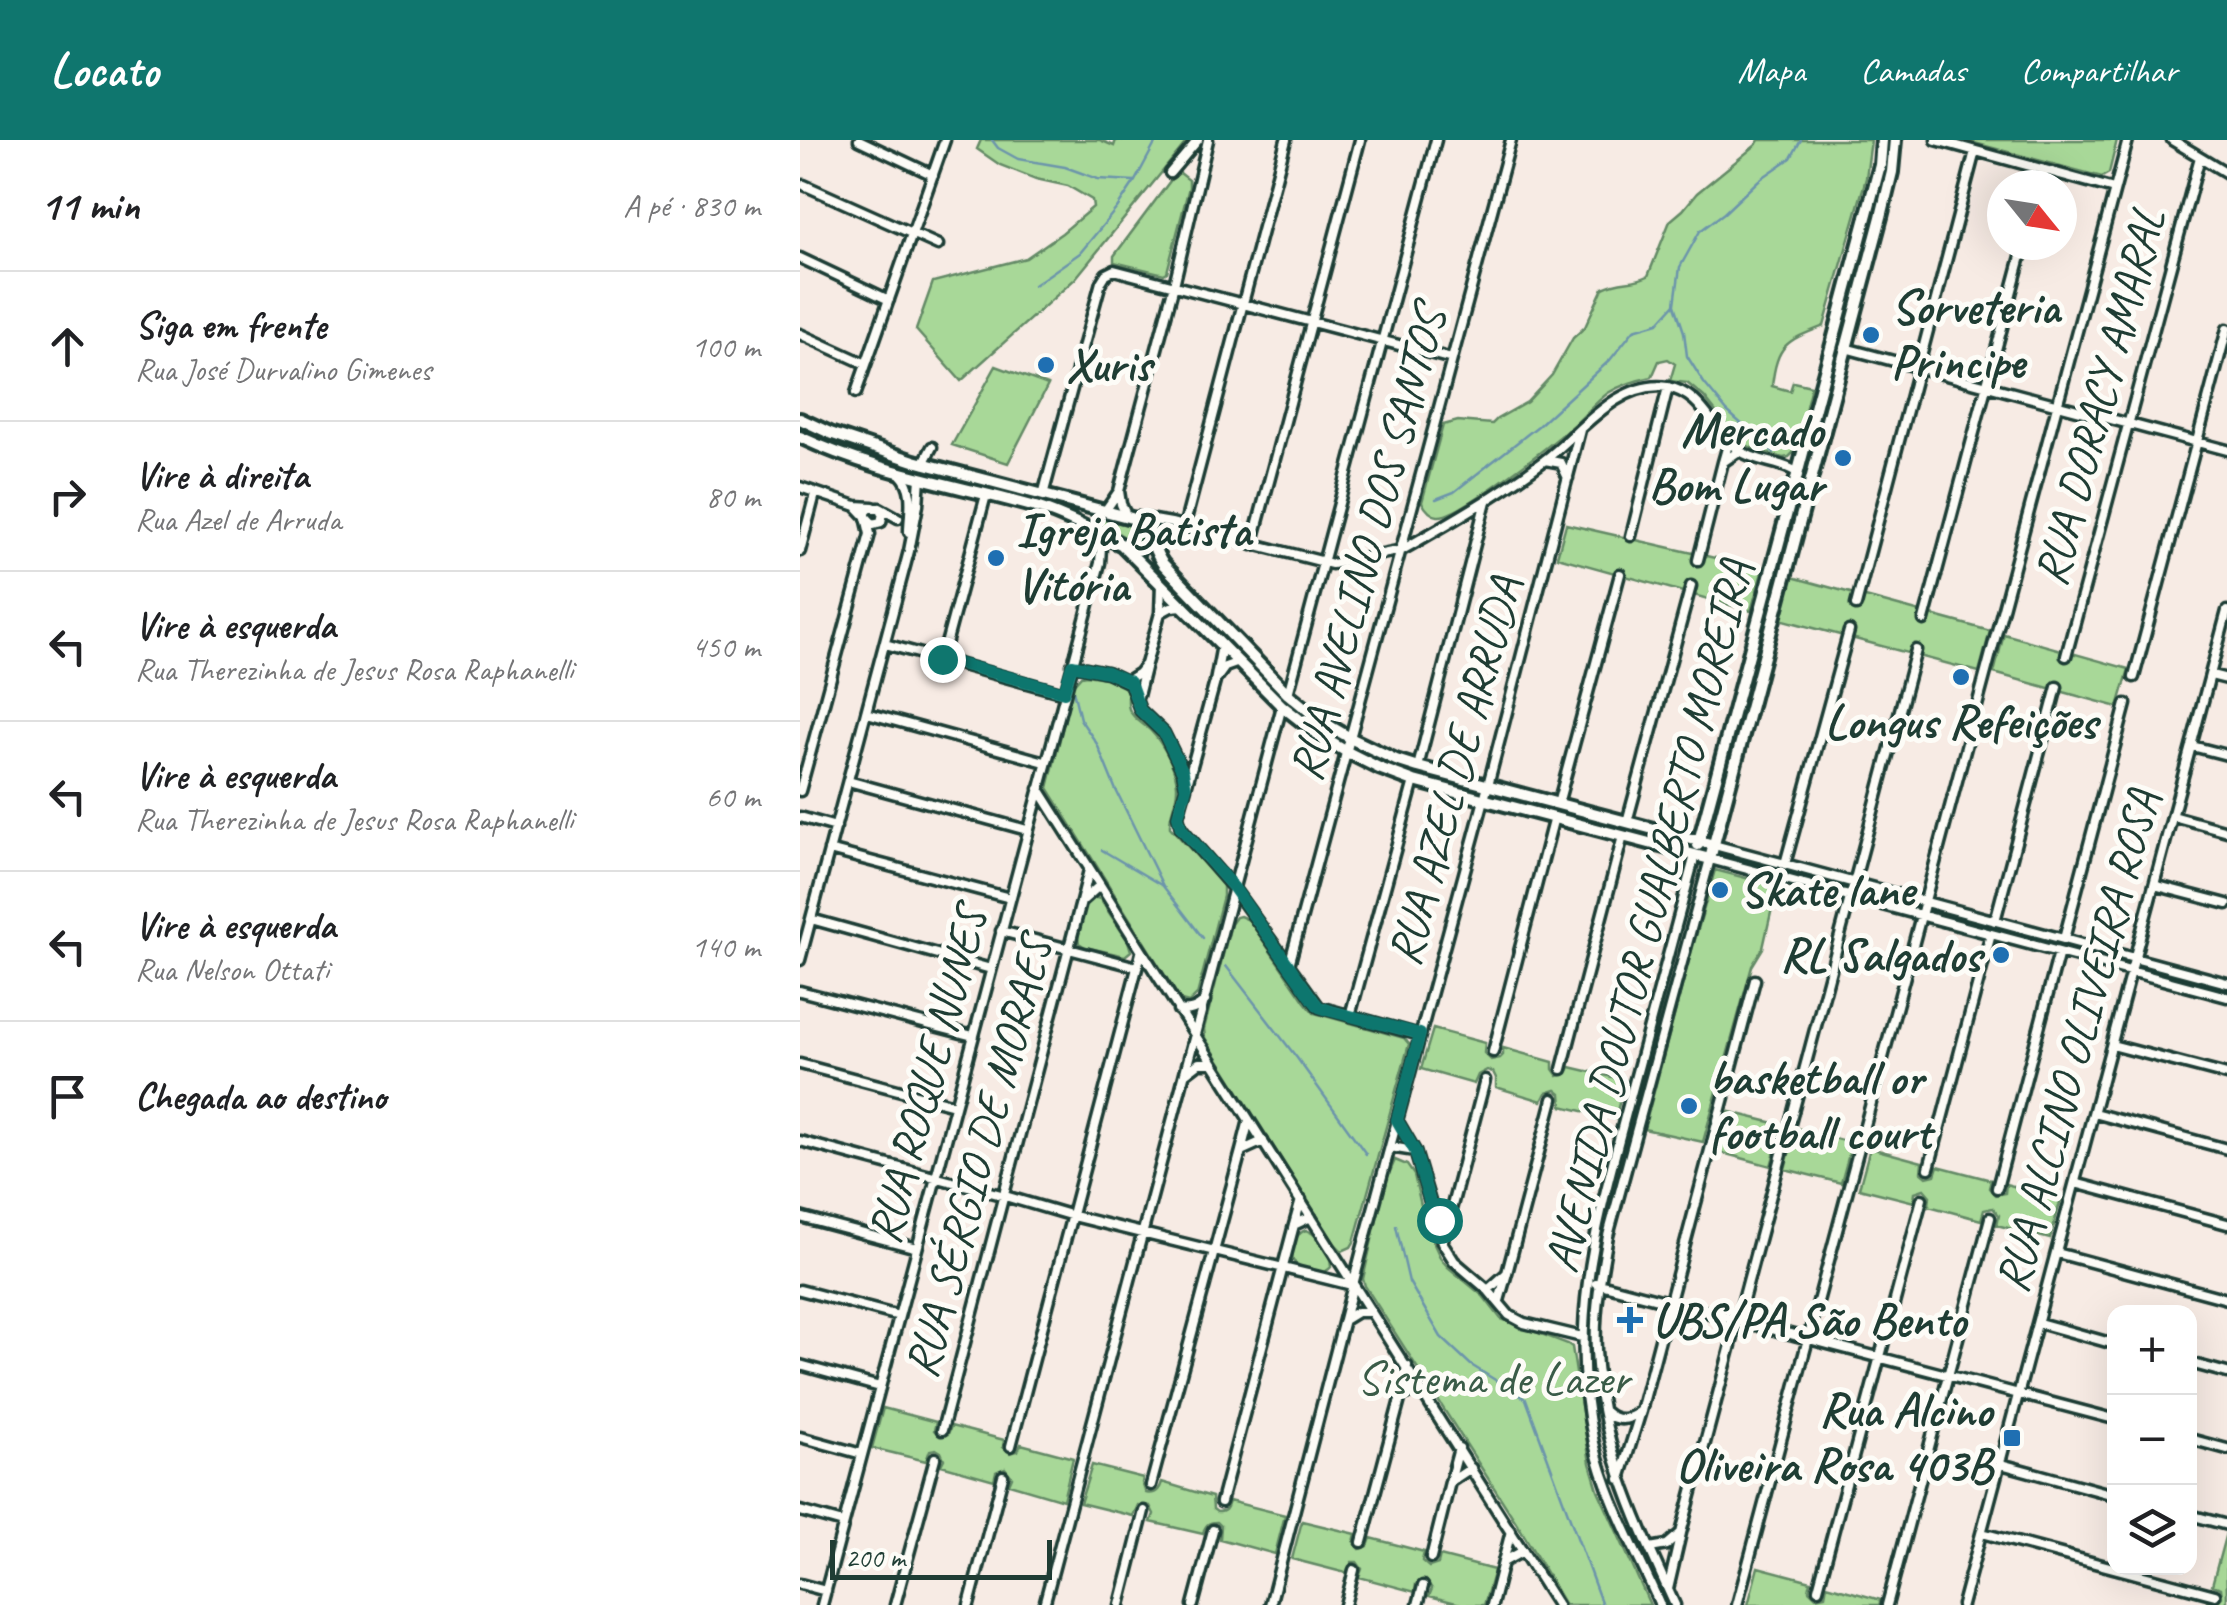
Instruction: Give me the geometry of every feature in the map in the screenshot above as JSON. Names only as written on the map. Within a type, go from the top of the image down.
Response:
[{"type":"main road","name":"AVENIDA DOUTOR GUALBERTO MOREIRA","points":[[1695,855],[1880,165],[1882,140]]},
{"type":"main road","name":"AVENIDA DOUTOR GUALBERTO MOREIRA","points":[[1710,859],[1881,217],[1895,140]]},
{"type":"main road","points":[[1832,345],[1845,348]]},
{"type":"main road","points":[[800,419],[827,432],[919,462],[1130,516],[1147,528],[1163,564],[1277,683],[1300,720],[1320,736],[1379,768],[1414,781],[1710,859]]},
{"type":"main road","points":[[803,439],[818,438],[827,432]]},
{"type":"main road","points":[[803,439],[899,473],[1042,509],[1137,550],[1151,541]]},
{"type":"main road","points":[[919,462],[920,478]]},
{"type":"main road","points":[[1798,473],[1811,476]]},
{"type":"main road","points":[[1095,531],[1096,518],[1105,511]]},
{"type":"main road","points":[[1122,545],[1239,662],[1285,700],[1352,739],[1418,767],[1714,845]]},
{"type":"main road","points":[[1222,645],[1232,636]]},
{"type":"main road","points":[[1623,836],[1627,822]]},
{"type":"street","points":[[859,140],[933,175]]},
{"type":"street","points":[[856,393],[945,140]]},
{"type":"street","points":[[1170,173],[1198,140]]},
{"type":"street","points":[[1208,140],[1119,491],[1120,504],[1130,516],[1322,562],[1342,563],[1402,550],[1486,501],[1545,460],[1603,409],[1643,388],[1668,388],[1686,394],[1739,450],[1798,473]]},
{"type":"street","points":[[1184,527],[1286,140]]},
{"type":"street","points":[[1252,545],[1360,140]]},
{"type":"street","points":[[1044,1605],[1436,140]]},
{"type":"street","name":"RUA AVELINO DOS SANTOS","points":[[1289,966],[1511,140]]},
{"type":"street","points":[[1936,140],[2044,170]]},
{"type":"street","points":[[1737,1605],[2128,140]]},
{"type":"street","points":[[2172,140],[2227,173]]},
{"type":"street","points":[[1856,605],[1975,151]]},
{"type":"street","name":"RUA DORACY AMARAL","points":[[2066,656],[2200,156]]},
{"type":"street","points":[[2077,179],[2114,189]]},
{"type":"street","points":[[804,185],[938,245]]},
{"type":"street","points":[[800,258],[889,300]]},
{"type":"street","points":[[1924,620],[2020,260]]},
{"type":"street","points":[[1043,496],[1100,282],[1114,270],[1452,359]]},
{"type":"street","points":[[2134,677],[2227,329]]},
{"type":"street","points":[[800,334],[866,364]]},
{"type":"street","points":[[1845,348],[2227,450]]},
{"type":"street","points":[[1631,536],[1668,388]]},
{"type":"street","name":"RUA AZEL DE ARRUDA","points":[[1270,1605],[1580,430]]},
{"type":"street","points":[[1698,560],[1729,442]]},
{"type":"street","points":[[919,462],[932,447]]},
{"type":"street","points":[[1723,462],[1739,450]]},
{"type":"street","points":[[1545,460],[1561,464],[1568,478]]},
{"type":"street","points":[[899,473],[910,492],[908,551]]},
{"type":"street","points":[[800,960],[885,644],[918,505],[920,478]]},
{"type":"street","points":[[800,487],[856,506],[876,507],[898,518],[872,524],[856,506]]},
{"type":"street","points":[[1105,511],[1119,491]]},
{"type":"street","points":[[800,551],[815,494]]},
{"type":"street","points":[[942,659],[986,495]]},
{"type":"street","points":[[1418,767],[1486,501]]},
{"type":"street","points":[[870,534],[868,510],[876,507]]},
{"type":"street","points":[[800,791],[870,534],[881,521],[883,513],[876,507]]},
{"type":"street","points":[[1151,541],[1170,524]]},
{"type":"street","name":"RUA ROQUE NUNES","points":[[822,1605],[1100,562],[1101,548],[1095,531]]},
{"type":"street","points":[[1100,562],[1109,549],[1122,545]]},
{"type":"street","points":[[1558,804],[1620,574]]},
{"type":"street","points":[[1136,700],[1160,613],[1160,584]]},
{"type":"street","points":[[1627,822],[1690,586]]},
{"type":"street","points":[[1160,613],[1183,606]]},
{"type":"street","name":"RUA ALCINO OLIVEIRA ROSA","points":[[1964,1605],[2227,612]]},
{"type":"street","points":[[1785,864],[1849,632]]},
{"type":"street","points":[[885,644],[1064,692]]},
{"type":"street","points":[[1222,645],[1178,822],[1234,888],[1319,1007],[1420,1034]]},
{"type":"street","points":[[1668,1589],[1916,650]]},
{"type":"street","points":[[1215,682],[1225,667],[1239,662]]},
{"type":"street","points":[[1128,680],[1146,664]]},
{"type":"street","points":[[1072,665],[1128,680],[1140,710],[1168,739],[1186,788]]},
{"type":"street","points":[[1277,683],[1293,670]]},
{"type":"street","points":[[2211,675],[2227,679]]},
{"type":"street","points":[[1995,920],[2057,687]]},
{"type":"street","points":[[2064,939],[2126,704]]},
{"type":"street","points":[[867,713],[1045,762]]},
{"type":"street","points":[[1274,740],[1287,724],[1300,720]]},
{"type":"street","points":[[2192,746],[2227,755]]},
{"type":"street","points":[[1350,1016],[1414,781]]},
{"type":"street","points":[[848,782],[1028,830]]},
{"type":"street","points":[[1039,789],[1557,1605]]},
{"type":"street","points":[[2173,816],[2227,830]]},
{"type":"street","points":[[800,817],[836,826]]},
{"type":"street","points":[[1030,820],[1056,817]]},
{"type":"street","points":[[1493,1052],[1554,817]]},
{"type":"street","points":[[1562,1069],[1623,836]]},
{"type":"street","points":[[1714,845],[2227,983]]},
{"type":"street","points":[[829,850],[1010,898]]},
{"type":"street","name":"AVENIDA DOUTOR GUALBERTO MOREIRA","points":[[1660,1605],[1605,1483],[1585,1390],[1582,1336],[1594,1238],[1695,855]]},
{"type":"street","points":[[1710,859],[2227,996]]},
{"type":"street","name":"AVENIDA DOUTOR GUALBERTO MOREIRA","points":[[1675,1605],[1620,1479],[1603,1411],[1596,1351],[1608,1236],[1710,859]]},
{"type":"street","name":"RUA SÉRGIO DE MORAES","points":[[942,1430],[1089,870]]},
{"type":"street","points":[[2154,885],[2227,904]]},
{"type":"street","name":"RUA SÉRGIO DE MORAES","points":[[1081,902],[1099,886]]},
{"type":"street","points":[[811,919],[991,969]]},
{"type":"street","points":[[1001,931],[1137,968]]},
{"type":"street","points":[[1929,1168],[1992,934]]},
{"type":"street","points":[[1997,1188],[2059,952]]},
{"type":"street","points":[[1012,1446],[1141,953]]},
{"type":"street","points":[[1134,979],[1158,978]]},
{"type":"street","points":[[1620,1479],[1627,1432],[1641,1411],[1755,980]]},
{"type":"street","points":[[800,991],[972,1036]]},
{"type":"street","points":[[1178,1010],[1194,1010],[1205,1000]]},
{"type":"street","points":[[2112,1045],[2227,1075]]},
{"type":"street","points":[[1186,1073],[1199,1063],[1212,1063]]},
{"type":"street","points":[[800,1064],[954,1105]]},
{"type":"street","points":[[1442,1242],[1485,1080]]},
{"type":"street","points":[[1499,1301],[1554,1099]]},
{"type":"street","points":[[2094,1113],[2227,1149]]},
{"type":"street","points":[[1151,1485],[1249,1120]]},
{"type":"street","points":[[1397,1120],[1415,1151],[1442,1242],[1454,1262],[1488,1290],[1509,1315],[1524,1323],[1582,1336]]},
{"type":"street","points":[[1241,1151],[1262,1140]]},
{"type":"street","points":[[800,1141],[1073,1216],[1353,1286]]},
{"type":"street","points":[[1390,1147],[1415,1151]]},
{"type":"street","points":[[2075,1183],[2227,1224]]},
{"type":"street","points":[[1434,1216],[1454,1196]]},
{"type":"street","points":[[1818,1589],[1922,1199]]},
{"type":"street","points":[[1221,1502],[1300,1200]]},
{"type":"street","points":[[1434,1216],[1449,1216]]},
{"type":"street","points":[[1294,1225],[1311,1217]]},
{"type":"street","points":[[800,1218],[917,1248]]},
{"type":"street","points":[[1887,1605],[1990,1218]]},
{"type":"street","points":[[1338,1262],[1350,1260],[1362,1250]]},
{"type":"street","points":[[2057,1253],[2227,1299]]},
{"type":"street","points":[[1488,1290],[1507,1273]]},
{"type":"street","points":[[1587,1281],[2107,1417]]},
{"type":"street","points":[[800,1290],[899,1316]]},
{"type":"street","points":[[1344,1320],[1357,1312],[1370,1312]]},
{"type":"street","points":[[2038,1324],[2107,1342]]},
{"type":"street","points":[[800,1365],[880,1387]]},
{"type":"street","points":[[2197,1365],[2227,1373]]},
{"type":"street","points":[[1362,1542],[1407,1366]]},
{"type":"street","points":[[1401,1396],[1420,1389]]},
{"type":"street","points":[[1603,1411],[1623,1419],[1641,1411]]},
{"type":"street","points":[[1623,1419],[1627,1432]]},
{"type":"street","points":[[800,1438],[862,1454]]},
{"type":"street","points":[[2197,1441],[2227,1450]]},
{"type":"street","points":[[1431,1558],[1459,1448]]},
{"type":"street","points":[[896,1605],[934,1458]]},
{"type":"street","points":[[2001,1464],[2107,1493]]},
{"type":"street","points":[[1450,1482],[1471,1468]]},
{"type":"street","points":[[969,1605],[1003,1476]]},
{"type":"street","points":[[800,1511],[843,1523]]},
{"type":"street","points":[[1120,1605],[1144,1511]]},
{"type":"street","points":[[2197,1517],[2227,1525]]},
{"type":"street","points":[[1194,1605],[1213,1530]]},
{"type":"street","points":[[1492,1605],[1511,1531]]},
{"type":"street","points":[[1650,1548],[1667,1544],[1681,1532]]},
{"type":"street","points":[[1982,1533],[2215,1594]]},
{"type":"street","points":[[1503,1562],[1523,1551]]},
{"type":"street","points":[[1345,1605],[1354,1570]]},
{"type":"street","points":[[800,1584],[826,1591]]},
{"type":"street","points":[[1418,1605],[1423,1586]]},
{"type":"green space","points":[[981,140],[1100,140],[1114,146],[1116,140],[1188,140],[1075,279],[961,381],[916,330],[933,282],[1026,258],[1093,207],[1092,200],[1068,186],[1000,165],[977,149]]},
{"type":"green space","points":[[1759,140],[1871,140],[1866,178],[1824,326],[1786,346],[1774,372],[1772,386],[1790,391],[1793,382],[1811,386],[1795,451],[1783,458],[1738,440],[1704,397],[1687,383],[1670,381],[1675,364],[1668,359],[1659,361],[1652,377],[1608,393],[1548,446],[1465,505],[1438,516],[1428,511],[1422,502],[1443,425],[1458,421],[1492,424],[1527,402],[1552,375],[1573,338],[1585,327],[1603,288],[1648,276],[1670,221]]},
{"type":"green space","points":[[1887,140],[1882,186],[1840,341],[1880,185]]},
{"type":"green space","points":[[1963,140],[2117,140],[2109,173],[2102,177]]},
{"type":"green space","points":[[1180,173],[1189,180],[1189,187],[1167,272],[1114,262],[1114,256]]},
{"type":"green space","points":[[996,366],[1048,385],[1008,463],[952,445]]},
{"type":"green space","points":[[1101,521],[1139,527],[1145,539],[1134,544],[1101,528]]},
{"type":"green space","points":[[1566,524],[1763,569],[1751,611],[1557,557]]},
{"type":"green space","points":[[1792,577],[1990,631],[1979,672],[1780,619]]},
{"type":"green space","points":[[2004,634],[2129,669],[2118,707],[1994,673]]},
{"type":"green space","points":[[1086,675],[1111,680],[1126,690],[1131,712],[1156,736],[1175,774],[1177,793],[1170,827],[1223,885],[1197,995],[1189,1003],[1181,1001],[1048,788],[1073,685]]},
{"type":"green space","points":[[1715,870],[1777,886],[1763,948],[1752,966],[1703,1142],[1644,1129]]},
{"type":"green space","points":[[1093,897],[1100,899],[1128,941],[1131,951],[1125,956],[1079,943],[1081,919]]},
{"type":"green space","name":"Sistema de Lazer","points":[[1240,916],[1249,920],[1314,1013],[1404,1038],[1409,1044],[1354,1242],[1342,1251],[1205,1038],[1231,924]]},
{"type":"green space","points":[[1433,1029],[1485,1043],[1484,1053],[1491,1060],[1503,1055],[1503,1048],[1553,1062],[1558,1076],[1570,1067],[1625,1080],[1615,1119],[1562,1106],[1561,1094],[1556,1090],[1546,1093],[1542,1101],[1496,1087],[1493,1072],[1487,1070],[1478,1075],[1474,1084],[1421,1069]]},
{"type":"green space","points":[[1726,1111],[1782,1125],[1771,1166],[1715,1151]]},
{"type":"green space","points":[[1796,1128],[1852,1143],[1841,1183],[1785,1169]]},
{"type":"green space","points":[[1870,1148],[1922,1162],[1921,1172],[1927,1177],[1935,1175],[1938,1166],[1991,1180],[1989,1188],[1995,1195],[2005,1193],[2006,1184],[2061,1199],[2050,1239],[1997,1225],[1999,1215],[1993,1208],[1984,1210],[1981,1220],[1929,1206],[1930,1196],[1924,1189],[1915,1192],[1914,1202],[1859,1188]]},
{"type":"green space","name":"Sistema de Lazer","points":[[1395,1160],[1407,1165],[1414,1175],[1426,1227],[1448,1267],[1483,1296],[1501,1319],[1572,1347],[1590,1463],[1598,1490],[1650,1605],[1565,1605],[1365,1286],[1363,1279],[1385,1183]]},
{"type":"green space","name":"Sistema de Lazer","points":[[1306,1230],[1327,1250],[1331,1267],[1327,1271],[1312,1272],[1293,1261],[1294,1243]]},
{"type":"green space","points":[[883,1408],[936,1422],[934,1430],[940,1436],[948,1434],[951,1426],[1004,1440],[1003,1447],[1010,1453],[1018,1451],[1021,1444],[1073,1458],[1063,1500],[1009,1484],[1012,1477],[1005,1468],[996,1472],[994,1480],[941,1465],[944,1459],[936,1449],[930,1450],[926,1461],[872,1448]]},
{"type":"green space","name":"Sistema de Lazer","points":[[1092,1465],[1143,1478],[1146,1493],[1157,1491],[1162,1482],[1212,1497],[1217,1512],[1225,1510],[1229,1501],[1285,1515],[1275,1554],[1220,1539],[1221,1526],[1217,1522],[1207,1525],[1203,1534],[1151,1522],[1154,1514],[1150,1506],[1138,1505],[1133,1516],[1080,1503]]},
{"type":"green space","name":"Sistema de Lazer","points":[[1302,1521],[1356,1534],[1354,1542],[1360,1549],[1368,1546],[1371,1538],[1424,1552],[1422,1561],[1429,1567],[1438,1564],[1440,1556],[1494,1570],[1484,1605],[1464,1605],[1429,1596],[1432,1589],[1426,1580],[1416,1584],[1415,1592],[1359,1577],[1362,1569],[1357,1562],[1352,1562],[1346,1573],[1292,1559]]},
{"type":"green space","points":[[2226,1533],[2227,1605],[2206,1605],[2207,1601],[2216,1603],[2222,1597],[2221,1588],[2212,1585]]},
{"type":"green space","points":[[1758,1567],[1811,1581],[1809,1590],[1816,1597],[1825,1595],[1827,1585],[1881,1600],[1879,1605],[1748,1605]]},
{"type":"waterway","points":[[992,140],[1018,159],[1065,167],[1098,179],[1135,181]]},
{"type":"waterway","points":[[1034,285],[1080,253],[1117,208],[1157,140]]},
{"type":"waterway","points":[[1436,499],[1454,492],[1538,426],[1610,360],[1634,330],[1658,323],[1675,304],[1680,267],[1700,231],[1791,158],[1801,140]]},
{"type":"waterway","points":[[1675,305],[1687,356],[1704,383],[1727,411],[1774,453]]},
{"type":"waterway","points":[[1073,690],[1080,719],[1097,744],[1163,886],[1203,938]]},
{"type":"waterway","points":[[1102,850],[1161,885]]},
{"type":"waterway","points":[[1226,966],[1366,1154]]},
{"type":"waterway","points":[[1396,1226],[1409,1282],[1441,1337],[1471,1365],[1526,1399],[1602,1605]]},
{"type":"place","name":"Sorveteria Principe","points":[[1871,335]]},
{"type":"place","name":"Xuris","points":[[1046,365]]},
{"type":"place","name":"Mercado Bom Lugar","points":[[1843,458]]},
{"type":"place","name":"Igreja Batista Vitória","points":[[996,558]]},
{"type":"place","name":"Longus Refeições","points":[[1961,677]]},
{"type":"place","name":"Skate lane","points":[[1720,890]]},
{"type":"place","name":"RL Salgados","points":[[2001,955]]},
{"type":"place","name":"basketball or football court","points":[[1689,1106]]},
{"type":"place","name":"UBS/PA São Bento","points":[[1630,1320]]},
{"type":"place","name":"Rua Alcino Oliveira Rosa 403B","points":[[2012,1438]]},
{"type":"route","points":[[942,659],[1064,692],[1072,665],[1107,672],[1130,682],[1140,710],[1164,733],[1186,779],[1178,816],[1181,828],[1234,888],[1314,1001],[1331,1011],[1420,1034],[1397,1120],[1415,1151],[1435,1220],[1439,1220]]}]
